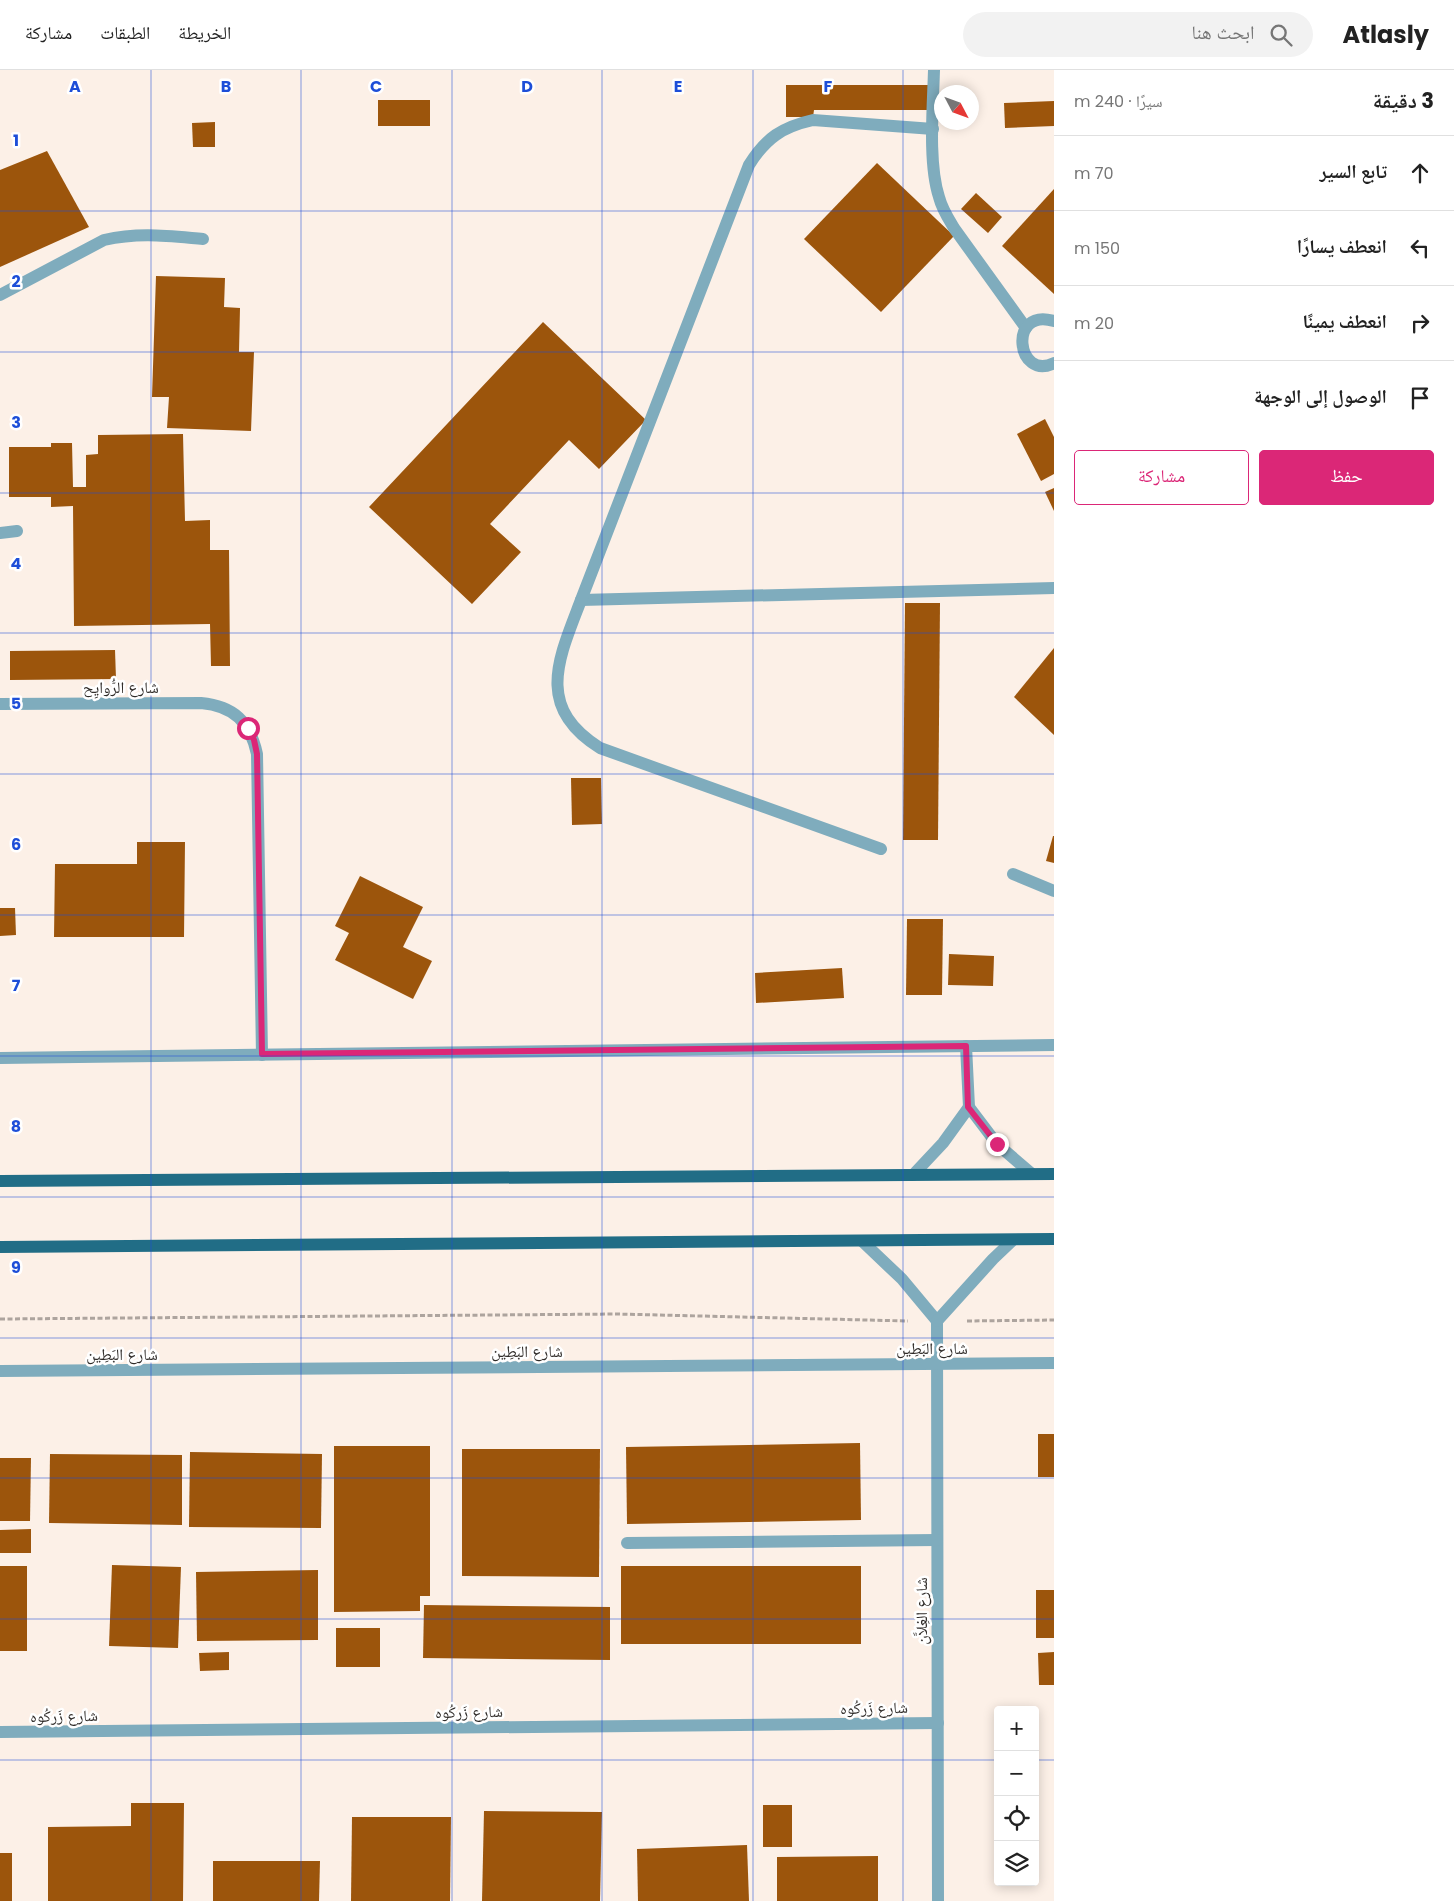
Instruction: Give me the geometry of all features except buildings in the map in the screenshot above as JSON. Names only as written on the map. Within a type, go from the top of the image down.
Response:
[{"type":"main road","points":[[0,1181],[1054,1174]]},
{"type":"main road","points":[[0,1247],[1054,1239]]},
{"type":"street","points":[[934,70],[933,129],[935,182],[939,198],[946,214],[1026,328]]},
{"type":"street","points":[[881,849],[600,748],[585,738],[572,725],[563,709],[558,692],[557,673],[561,654],[581,600],[749,165],[758,151],[782,130],[813,120],[933,129]]},
{"type":"street","points":[[0,295],[104,240],[151,234],[203,239]]},
{"type":"street","points":[[1054,322],[1043,320],[1034,322],[1026,328],[1022,337],[1021,347],[1025,355],[1032,362],[1041,366],[1054,363]]},
{"type":"street","points":[[0,533],[18,532]]},
{"type":"street","points":[[581,600],[1054,588]]},
{"type":"street","name":"شارع الرُّوايِح","points":[[0,704],[215,704],[228,709],[239,717],[248,728],[254,740],[257,754],[262,1054]]},
{"type":"street","points":[[1012,874],[1054,891]]},
{"type":"street","points":[[0,1058],[1054,1045]]},
{"type":"street","points":[[966,1046],[968,1107],[997,1144],[1032,1174]]},
{"type":"street","points":[[913,1175],[943,1143],[968,1107]]},
{"type":"street","points":[[862,1241],[902,1279],[936,1321],[1013,1240]]},
{"type":"street","name":"شارع الغِلاَّن","points":[[936,1321],[938,1901]]},
{"type":"street","name":"شارع البَطِين","points":[[0,1371],[1054,1363]]},
{"type":"street","points":[[627,1543],[937,1540]]},
{"type":"street","name":"شارع زَركُوه","points":[[0,1732],[938,1724]]},
{"type":"path","points":[[0,1319],[617,1314],[936,1321],[1054,1320]]},
{"type":"route","points":[[248,728],[254,740],[257,754],[262,1054],[966,1046],[968,1107],[997,1144]]}]
